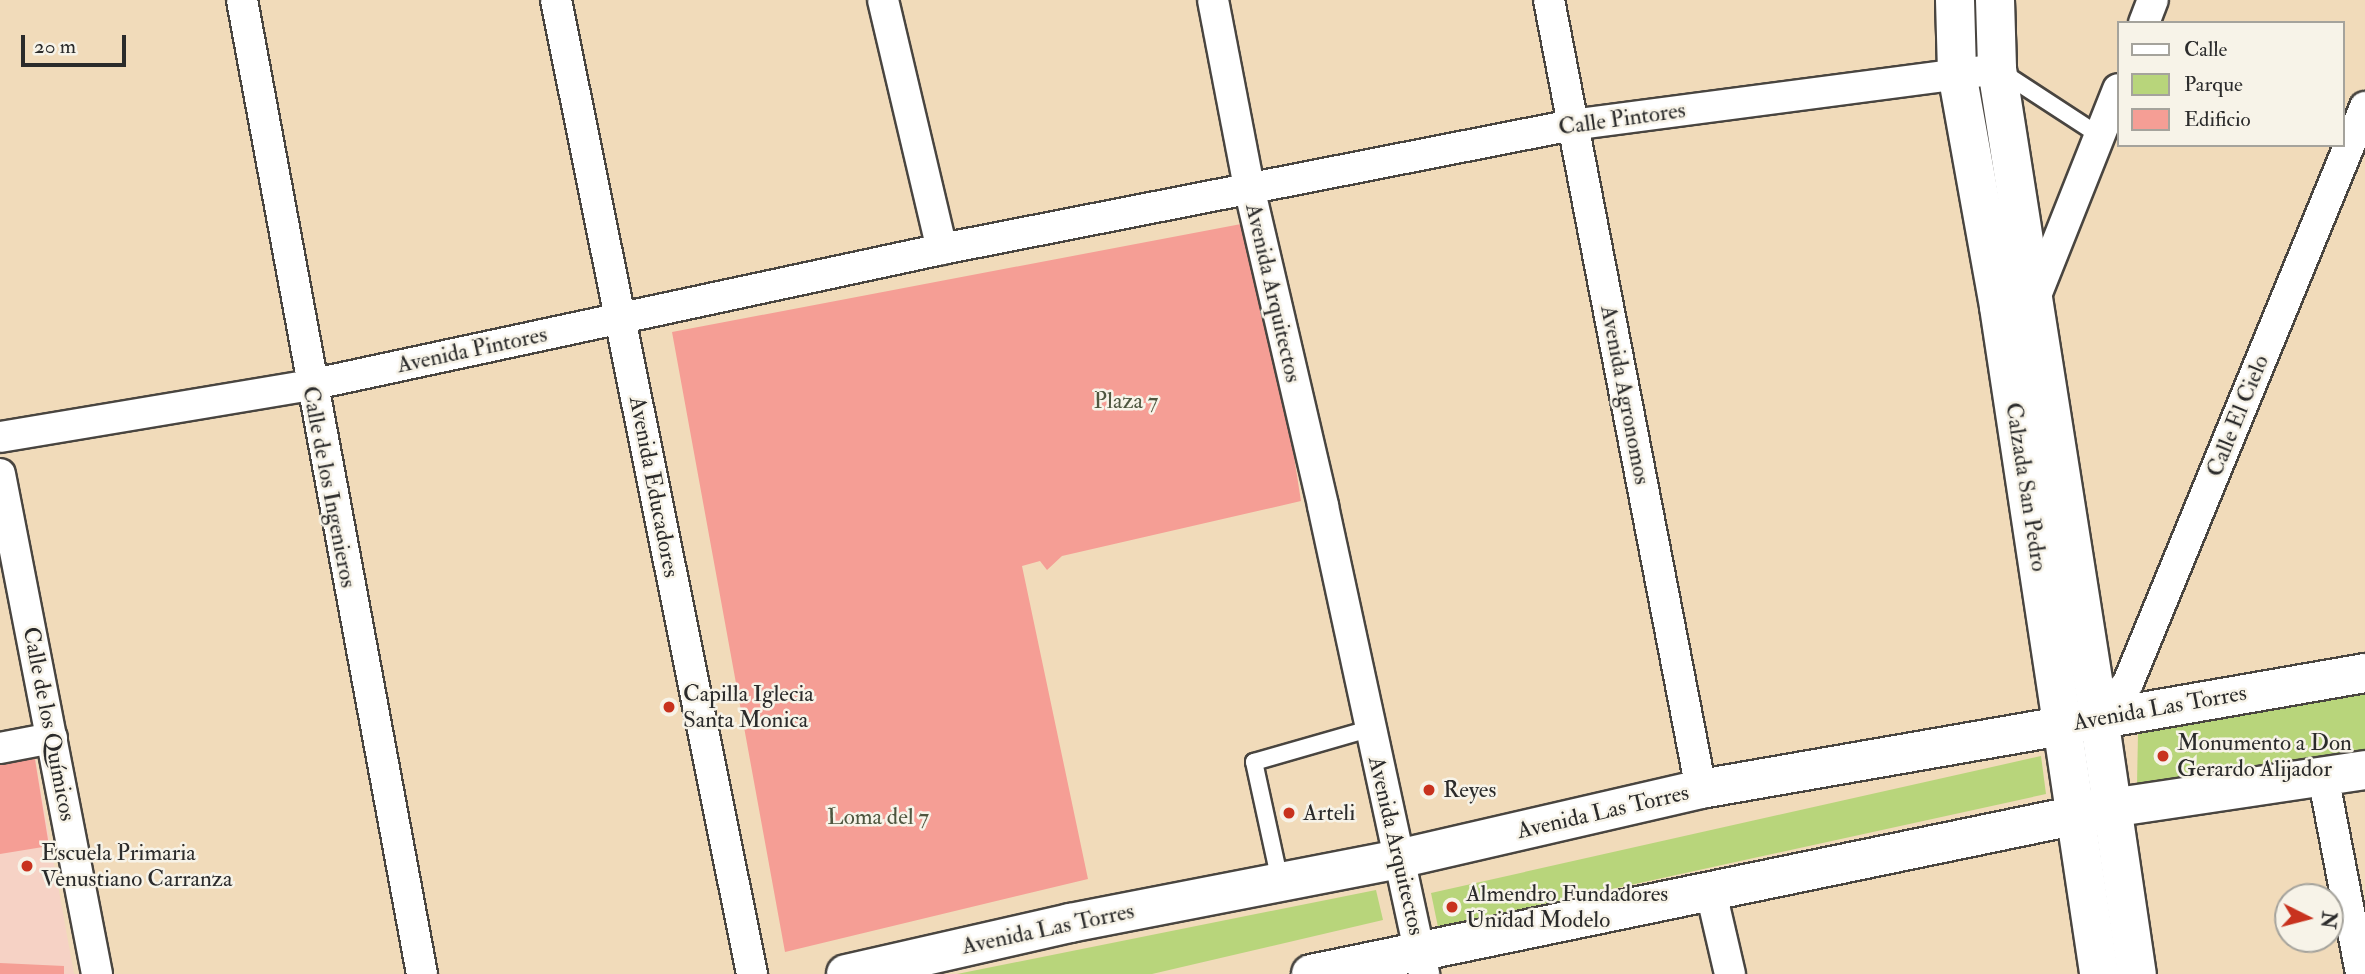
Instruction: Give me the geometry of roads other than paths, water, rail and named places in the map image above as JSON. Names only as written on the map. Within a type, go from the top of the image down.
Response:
[{"type":"main road","name":"Calzada San Pedro","points":[[1955,0],[1957,73],[1998,307],[2062,725],[2094,811],[2137,974]]},
{"type":"main road","name":"Calzada San Pedro","points":[[1995,0],[1997,69],[2099,718],[2094,811],[2099,974]]},
{"type":"main road","name":"Avenida Las Torres","points":[[846,974],[1070,923],[1398,859],[1701,789],[2365,673]]},
{"type":"main road","points":[[1311,974],[1422,964],[1710,888],[2094,811],[2365,770]]},
{"type":"street","name":"Calle de los Ingenieros","points":[[242,0],[310,385],[422,974]]},
{"type":"street","name":"Avenida Educadores","points":[[556,0],[752,974]]},
{"type":"street","points":[[883,0],[942,249]]},
{"type":"street","points":[[1213,0],[1249,187]]},
{"type":"street","name":"Avenida Agronomos","points":[[1549,0],[1701,789]]},
{"type":"street","points":[[2145,21],[2154,0]]},
{"type":"street","name":"Calle Pintores","points":[[1249,187],[1572,125],[1997,69]]},
{"type":"street","points":[[2033,303],[2116,94]]},
{"type":"street","name":"Calle El Cielo","points":[[2099,718],[2128,683],[2365,107]]},
{"type":"street","name":"Avenida Arquitectos","points":[[942,249],[1249,187],[1422,964]]},
{"type":"street","name":"Avenida Pintores","points":[[0,437],[310,385],[942,249]]},
{"type":"street","name":"Calle de los Químicos","points":[[0,474],[97,974]]},
{"type":"street","points":[[0,748],[51,738]]},
{"type":"street","points":[[2323,776],[2361,974]]},
{"type":"street","points":[[1710,888],[1730,974]]},
{"type":"lane","points":[[1997,69],[2100,136]]},
{"type":"lane","points":[[1280,881],[1254,762],[1370,729]]},
{"type":"place","name":"Capilla Iglecia Santa Monica","points":[[669,707]]},
{"type":"place","name":"Monumento a Don Gerardo Alijador","points":[[2163,756]]},
{"type":"place","name":"Reyes","points":[[1429,790]]},
{"type":"place","name":"Arteli","points":[[1289,813]]},
{"type":"place","name":"Escuela Primaria Venustiano Carranza","points":[[27,866]]},
{"type":"place","name":"Almendro Fundadores Unidad Modelo","points":[[1452,907]]},
{"type":"park label","name":"Plaza 7","points":[[1126,401]]},
{"type":"park label","name":"Loma del 7","points":[[878,817]]}]
